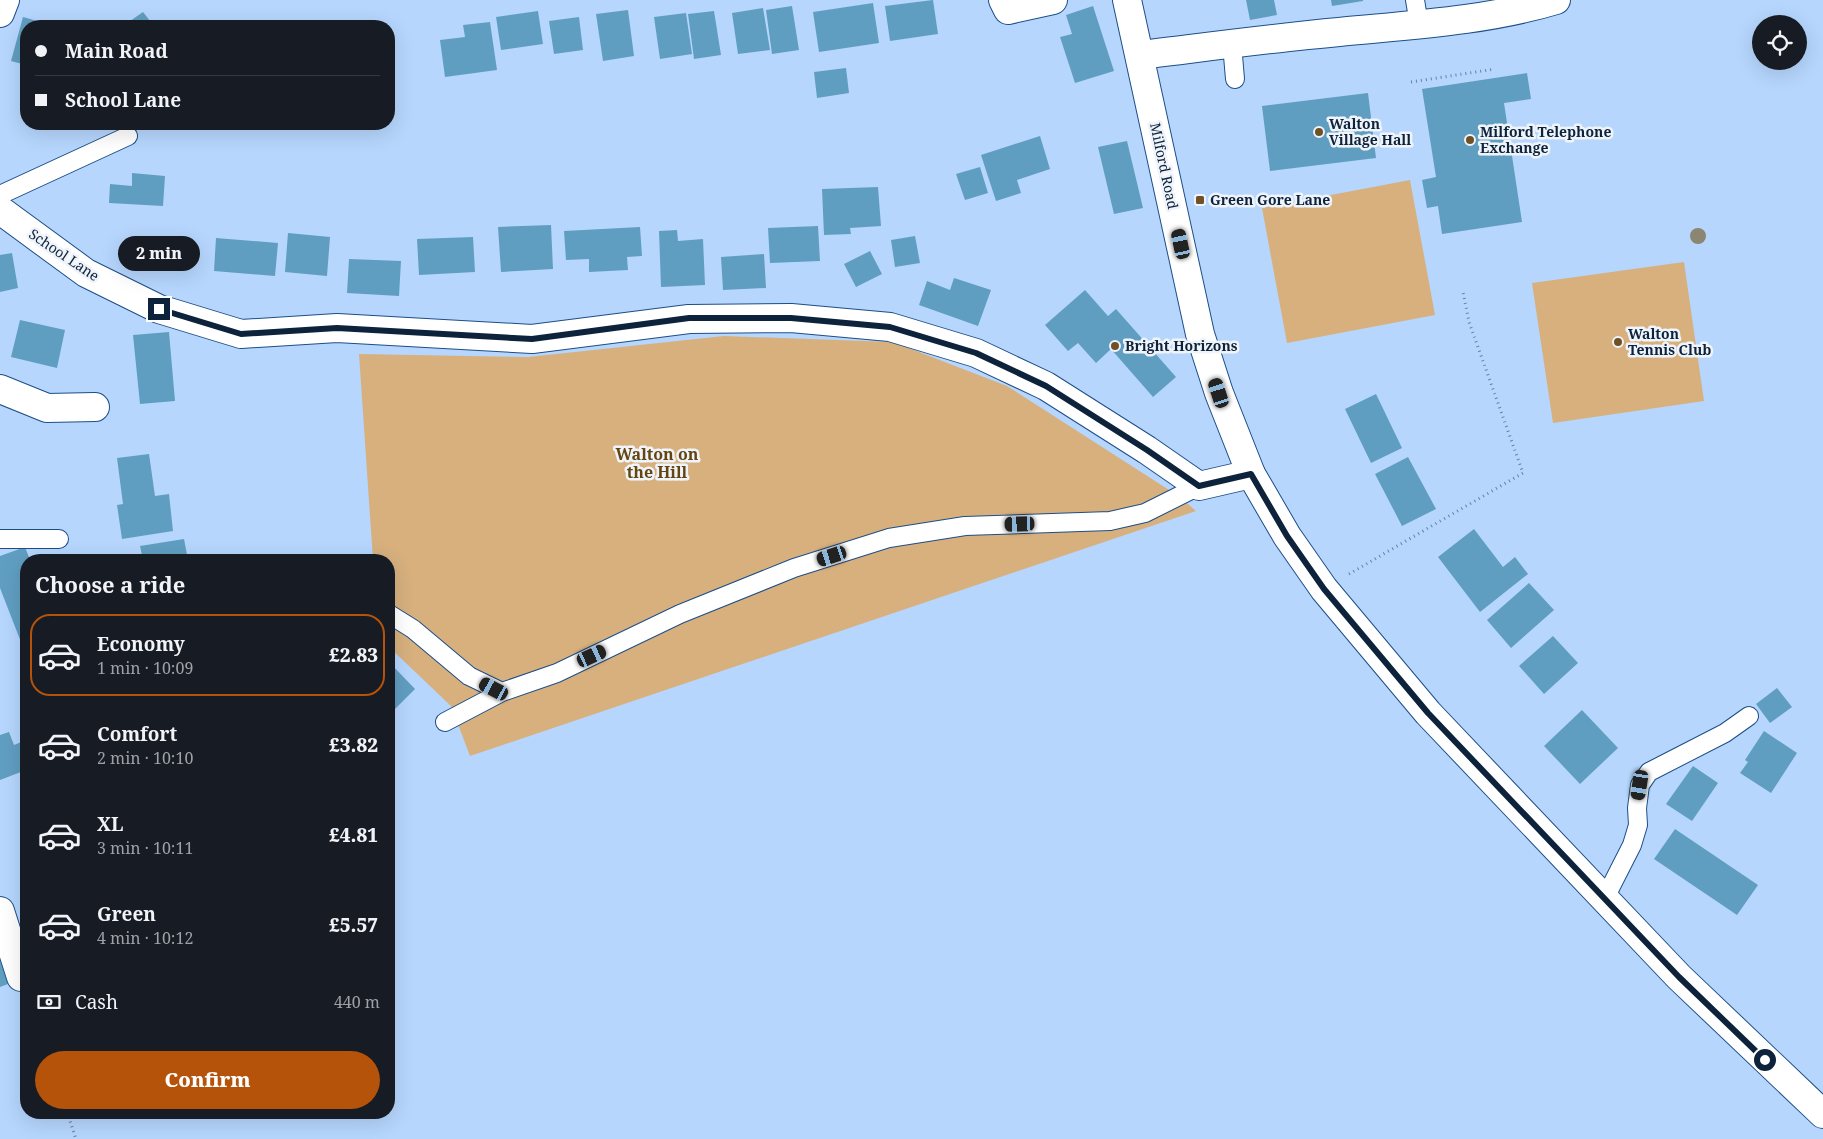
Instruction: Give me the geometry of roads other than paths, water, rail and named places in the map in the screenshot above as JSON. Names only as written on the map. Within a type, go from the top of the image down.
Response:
[{"type":"main road","points":[[0,13],[5,0]]},
{"type":"main road","points":[[1006,5],[1053,0]]},
{"type":"main road","name":"Milford Road","points":[[1127,0],[1200,334],[1219,393],[1251,474],[1287,536],[1324,589],[1428,713],[1679,977],[1823,1114]]},
{"type":"main road","points":[[1140,55],[1232,44],[1417,12],[1488,15],[1556,0]]},
{"type":"main road","name":"School Lane","points":[[0,210],[86,273],[159,309],[241,334],[337,328],[532,339],[689,318],[791,318],[890,327],[976,353],[1046,386],[1147,450],[1199,486]]},
{"type":"main road","points":[[0,389],[47,408],[95,407]]},
{"type":"main road","points":[[1199,486],[1251,474]]},
{"type":"main road","points":[[0,911],[20,974]]},
{"type":"lane","points":[[1232,44],[1235,79]]},
{"type":"lane","points":[[0,195],[128,136]]},
{"type":"lane","points":[[445,722],[502,692],[558,673],[680,614],[794,568],[889,538],[965,526],[1110,521],[1145,513],[1199,486]]},
{"type":"lane","points":[[0,539],[59,539]]},
{"type":"lane","points":[[395,618],[412,629],[469,676],[502,692]]},
{"type":"lane","points":[[1604,900],[1632,845],[1638,825],[1636,808],[1640,785],[1649,772],[1725,733],[1749,716]]},
{"type":"place","name":"Walton Village Hall","points":[[1319,132]]},
{"type":"place","name":"Milford Telephone Exchange","points":[[1470,140]]},
{"type":"place","name":"Green Gore Lane","points":[[1200,200]]},
{"type":"place","name":"Walton Tennis Club","points":[[1618,342]]},
{"type":"place","name":"Bright Horizons","points":[[1115,346]]},
{"type":"district","name":"Walton on the Hill","points":[[657,463]]}]
